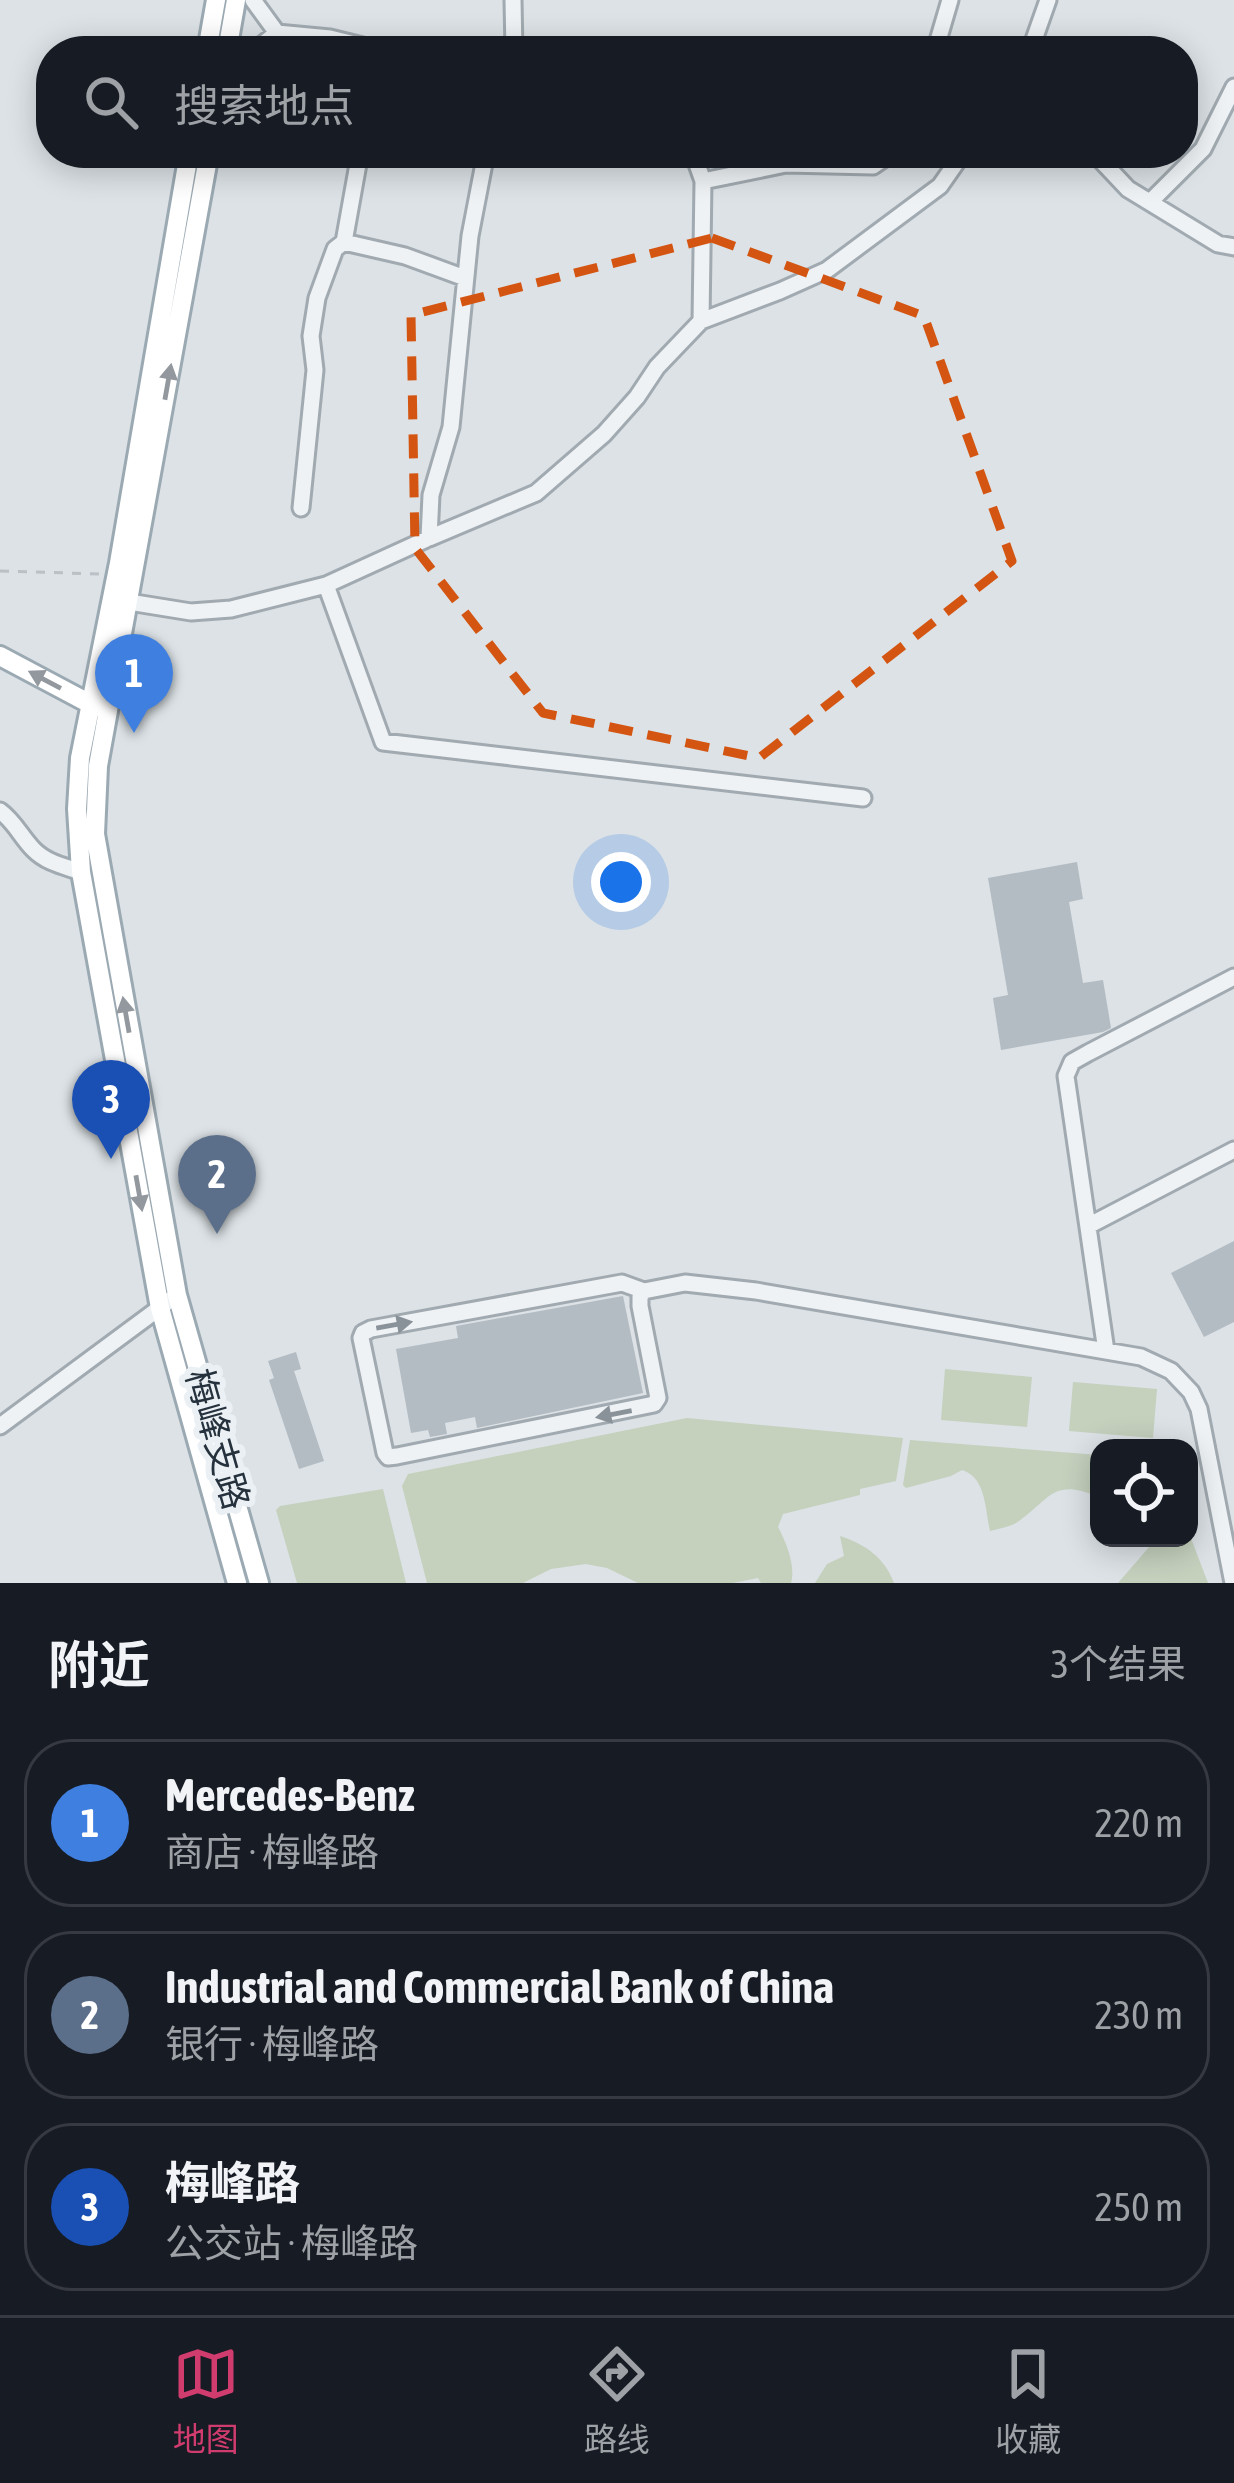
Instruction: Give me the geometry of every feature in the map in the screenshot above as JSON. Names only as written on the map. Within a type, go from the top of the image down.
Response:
[{"type":"main road","points":[[210,36],[216,0]]},
{"type":"main road","points":[[230,36],[236,0]]},
{"type":"main road","points":[[99,709],[118,563],[186,168]]},
{"type":"main road","points":[[99,709],[129,602],[206,168]]},
{"type":"main road","points":[[0,656],[99,709]]},
{"type":"main road","name":"梅峰支路","points":[[99,709],[77,782],[81,872],[160,1308],[237,1583]]},
{"type":"main road","name":"梅峰支路","points":[[99,709],[95,834],[177,1295],[259,1583]]},
{"type":"street","points":[[253,0],[277,33]]},
{"type":"street","points":[[513,0],[514,36]]},
{"type":"street","points":[[939,36],[950,0]]},
{"type":"street","points":[[1035,36],[1048,0]]},
{"type":"street","points":[[273,36],[309,36]]},
{"type":"street","points":[[1198,154],[1234,87]]},
{"type":"street","points":[[301,508],[317,298],[335,249],[344,242],[357,168]]},
{"type":"street","points":[[429,538],[431,495],[451,427],[465,278],[483,168]]},
{"type":"street","points":[[698,168],[703,181],[701,320]]},
{"type":"street","points":[[703,181],[766,168]]},
{"type":"street","points":[[129,602],[191,612],[231,609],[326,585],[536,494],[604,434],[701,320],[827,270],[940,186],[953,168]]},
{"type":"street","points":[[1108,168],[1128,189],[1218,244],[1234,247]]},
{"type":"street","points":[[1150,202],[1184,168]]},
{"type":"street","points":[[344,242],[405,256],[465,278]]},
{"type":"street","points":[[326,585],[383,742],[863,798]]},
{"type":"street","points":[[0,811],[37,853],[81,872]]},
{"type":"street","points":[[1106,1351],[1066,1076],[1072,1062],[1234,977]]},
{"type":"street","points":[[1088,1226],[1234,1150]]},
{"type":"street","points":[[644,1291],[640,1306],[658,1398],[654,1404],[397,1456],[385,1453],[363,1333],[622,1283],[644,1291],[685,1283],[756,1291],[1141,1357],[1171,1371],[1191,1392],[1199,1409],[1233,1583]]},
{"type":"street","points":[[0,1426],[177,1295]]},
{"type":"path","points":[[0,571],[103,574]]},
{"type":"highlighted area","points":[[712,238],[924,316],[1012,561],[759,758],[543,713],[415,548],[411,315]]},
{"type":"green space","points":[[945,1369],[1032,1377],[1027,1427],[941,1420]]},
{"type":"green space","points":[[1073,1382],[1157,1389],[1153,1438],[1069,1431]]},
{"type":"green space","points":[[687,1418],[903,1438],[896,1481],[783,1514],[778,1527],[791,1562],[791,1583],[761,1583],[758,1578],[733,1583],[638,1583],[586,1564],[551,1569],[523,1583],[427,1583],[402,1486],[408,1474]]},
{"type":"green space","points":[[910,1440],[1090,1454],[1090,1494],[1062,1490],[1016,1523],[990,1531],[983,1495],[970,1474],[962,1470],[906,1488]]},
{"type":"green space","points":[[383,1489],[406,1583],[297,1583],[276,1510]]},
{"type":"green space","points":[[840,1536],[873,1553],[894,1583],[815,1583],[827,1564],[844,1556]]},
{"type":"green space","points":[[1149,1547],[1194,1547],[1208,1583],[1118,1583]]},
{"type":"building","points":[[1077,862],[1083,899],[1069,902],[1083,983],[1103,980],[1111,1028],[1001,1050],[993,998],[1008,995],[988,878]]},
{"type":"building","points":[[1234,1241],[1234,1322],[1204,1337],[1171,1273]]},
{"type":"building","points":[[623,1296],[643,1393],[477,1428],[475,1417],[445,1423],[447,1434],[430,1437],[428,1430],[411,1433],[396,1349],[458,1338],[456,1326]]},
{"type":"building","points":[[296,1352],[301,1369],[294,1371],[324,1461],[299,1469],[269,1380],[274,1378],[268,1361]]},
{"type":"place","name":"Mercedes-Benz","points":[[134,733]]},
{"type":"place","name":"梅峰路","points":[[111,1159]]},
{"type":"place","name":"Industrial and Commercial Bank of China","points":[[217,1234]]}]
